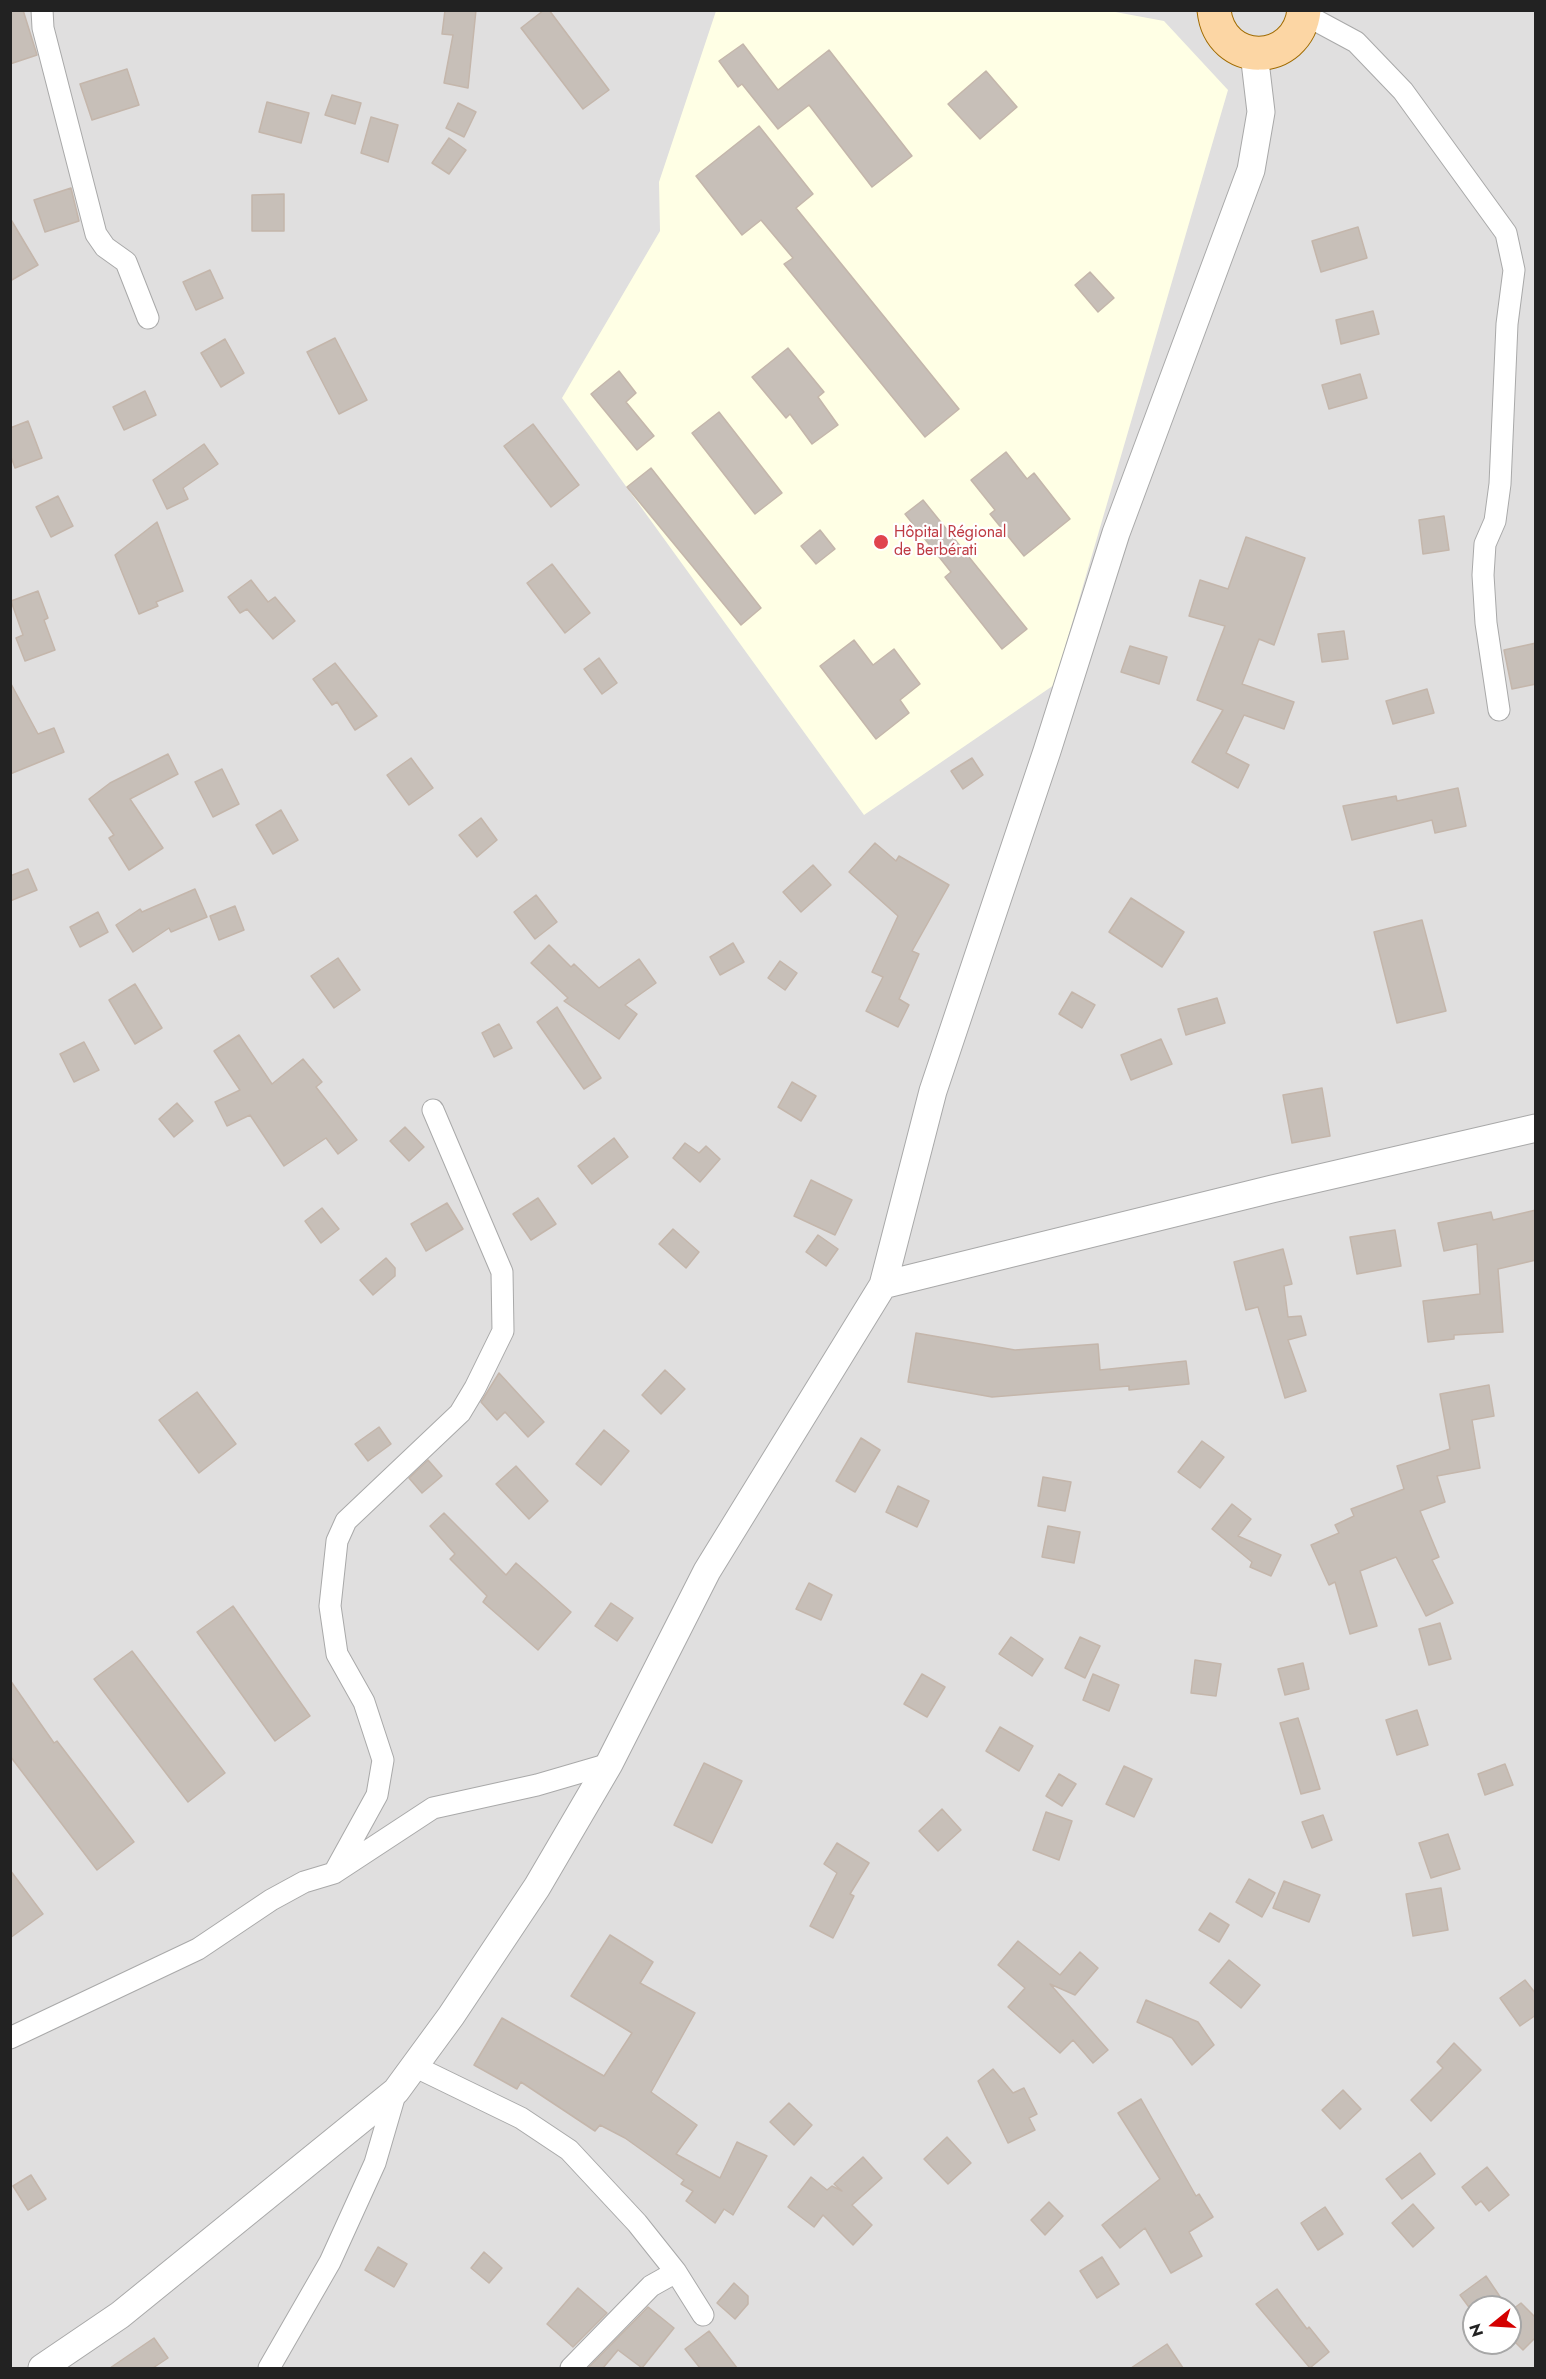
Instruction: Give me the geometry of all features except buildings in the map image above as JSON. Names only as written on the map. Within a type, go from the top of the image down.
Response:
[{"type":"main road","points":[[1214,10],[1220,32],[1230,43],[1254,53],[1268,53],[1282,48],[1293,39],[1301,27],[1304,12]]},
{"type":"street","points":[[42,10],[43,28],[96,234],[105,247],[126,262],[147,318]]},
{"type":"street","points":[[1304,12],[1356,42],[1403,91],[1506,233],[1514,270],[1507,324],[1500,484],[1495,521],[1485,544],[1483,575],[1499,710]]},
{"type":"street","points":[[42,2368],[120,2315],[396,2091],[451,2016],[537,1887],[609,1764],[707,1571],[883,1285],[933,1091],[1047,752],[1116,533],[1251,170],[1261,112],[1254,53]]},
{"type":"street","points":[[334,1873],[377,1795],[383,1760],[364,1702],[337,1654],[330,1606],[337,1541],[346,1521],[460,1413],[476,1388],[503,1330],[502,1272],[433,1110]]},
{"type":"street","points":[[883,1285],[1272,1189],[1536,1128]]},
{"type":"street","points":[[10,2038],[198,1949],[271,1900],[304,1882],[334,1873],[433,1808],[537,1785],[609,1764]]},
{"type":"street","points":[[414,2066],[521,2118],[569,2150],[637,2223],[676,2272],[703,2315]]},
{"type":"street","points":[[269,2368],[335,2252],[375,2163],[396,2091]]},
{"type":"street","points":[[571,2368],[651,2286],[676,2272]]},
{"type":"shaded area","points":[[11,11],[1535,11],[1535,2368],[11,2368]]},
{"type":"shaded area","name":"Hôpital Régional de Berbérati","points":[[716,11],[1110,11],[1164,21],[1228,90],[1054,685],[864,815],[562,398],[660,231],[659,182]]},
{"type":"place","name":"Hôpital Régional de Berbérati","points":[[881,542]]}]
